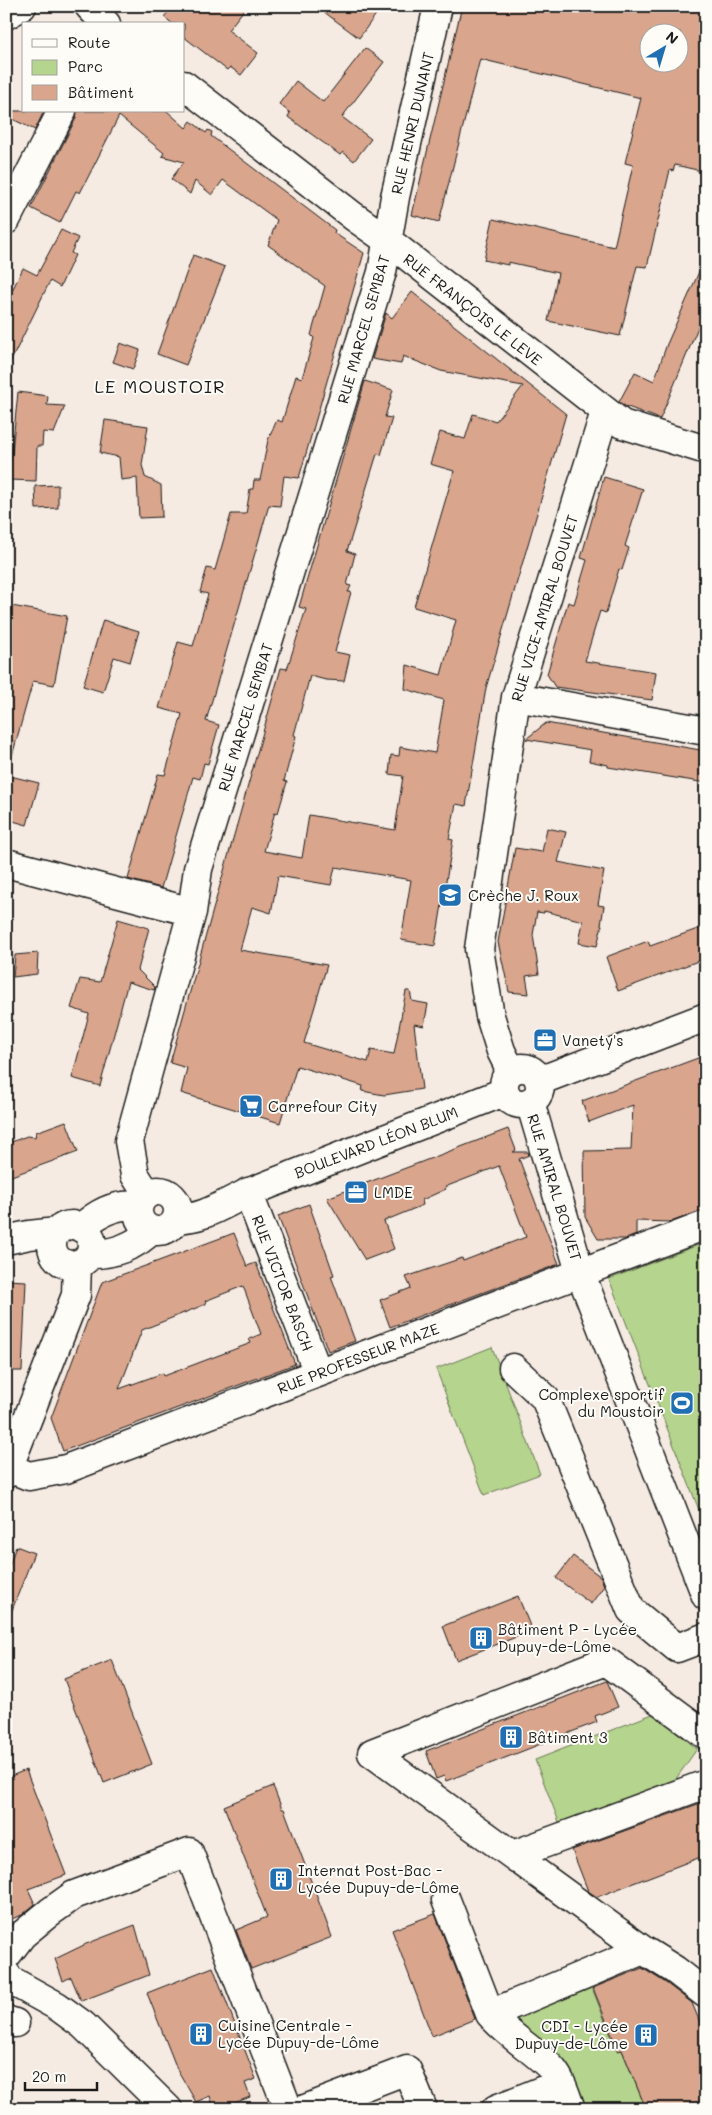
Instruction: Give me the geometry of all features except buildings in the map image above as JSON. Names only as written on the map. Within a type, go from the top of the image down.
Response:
[{"type":"street","points":[[6,15],[22,6]]},
{"type":"street","points":[[90,6],[104,22]]},
{"type":"street","name":"RUE HENRI DUNANT","points":[[387,240],[438,6]]},
{"type":"street","name":"RUE FRANÇOIS LE LEVE","points":[[185,86],[353,216],[387,240],[622,424],[706,450]]},
{"type":"street","points":[[6,220],[61,112]]},
{"type":"street","name":"RUE MARCEL SEMBAT","points":[[143,1200],[134,1175],[129,1141],[192,912],[198,869],[382,272],[387,240]]},
{"type":"street","name":"RUE VICE-AMIRAL BOUVET","points":[[508,1082],[490,1016],[479,950],[516,697],[605,412]]},
{"type":"street","points":[[516,697],[706,732]]},
{"type":"street","points":[[6,863],[192,912]]},
{"type":"street","points":[[508,1082],[512,1102],[524,1104],[534,1091],[706,1018]]},
{"type":"street","name":"BOULEVARD LÉON BLUM","points":[[83,1259],[141,1241],[151,1230],[164,1231],[169,1228],[176,1209],[190,1219],[248,1192],[508,1082]]},
{"type":"street","name":"RUE AMIRAL BOUVET","points":[[534,1091],[580,1272],[706,1596]]},
{"type":"street","points":[[83,1259],[65,1263],[56,1256],[64,1237],[93,1217],[107,1210],[143,1200],[153,1192],[166,1193],[176,1209]]},
{"type":"street","name":"RUE VICTOR BASCH","points":[[248,1192],[318,1373]]},
{"type":"street","points":[[143,1200],[139,1218],[151,1230]]},
{"type":"street","name":"RUE PROFESSEUR MAZE","points":[[7,1471],[29,1476],[66,1469],[706,1225]]},
{"type":"street","points":[[6,1247],[28,1252],[64,1237],[86,1231],[92,1242],[83,1259],[76,1295],[7,1471]]},
{"type":"street","points":[[6,1240],[29,1235],[64,1237]]},
{"type":"street","points":[[513,1368],[545,1398],[631,1610],[677,1648],[706,1637]]},
{"type":"street","points":[[706,1735],[606,1661],[372,1752],[706,1994]]},
{"type":"street","points":[[513,1855],[706,1784]]},
{"type":"street","points":[[6,1956],[22,1935],[74,1895],[189,1852],[288,2109]]},
{"type":"street","points":[[446,1900],[490,2014],[498,2024],[553,2070],[561,2083],[571,2109]]},
{"type":"street","points":[[490,2014],[643,1950]]},
{"type":"street","points":[[6,1974],[10,1980],[57,2006],[83,2025],[168,2109]]},
{"type":"street","points":[[305,2109],[407,2070],[423,2109]]},
{"type":"street","points":[[496,2109],[561,2083]]},
{"type":"green space","name":"Complexe sportif du Moustoir","points":[[706,1242],[706,1528],[609,1279]]},
{"type":"green space","points":[[492,1347],[540,1474],[484,1495],[436,1369]]},
{"type":"green space","points":[[655,1713],[697,1749],[673,1783],[561,1827],[535,1760]]},
{"type":"green space","points":[[592,1988],[617,2051],[622,2050],[646,2109],[580,2109],[509,2021]]},
{"type":"place","name":"Crèche J. Roux","points":[[450,895]]},
{"type":"place","name":"Vanety's","points":[[545,1040]]},
{"type":"place","name":"Carrefour City","points":[[251,1106]]},
{"type":"place","name":"LMDE","points":[[356,1192]]},
{"type":"place","name":"Complexe sportif du Moustoir","points":[[682,1403]]},
{"type":"place","name":"Bâtiment P - Lycée Dupuy-de-Lôme","points":[[481,1638]]},
{"type":"place","name":"Bâtiment 3","points":[[511,1737]]},
{"type":"place","name":"Internat Post-Bac - Lycée Dupuy-de-Lôme","points":[[281,1879]]},
{"type":"place","name":"Cuisine Centrale - Lycée Dupuy-de-Lôme","points":[[201,2034]]},
{"type":"place","name":"CDI - Lycée Dupuy-de-Lôme","points":[[646,2035]]},
{"type":"district","name":"LE MOUSTOIR","points":[[160,386]]}]
